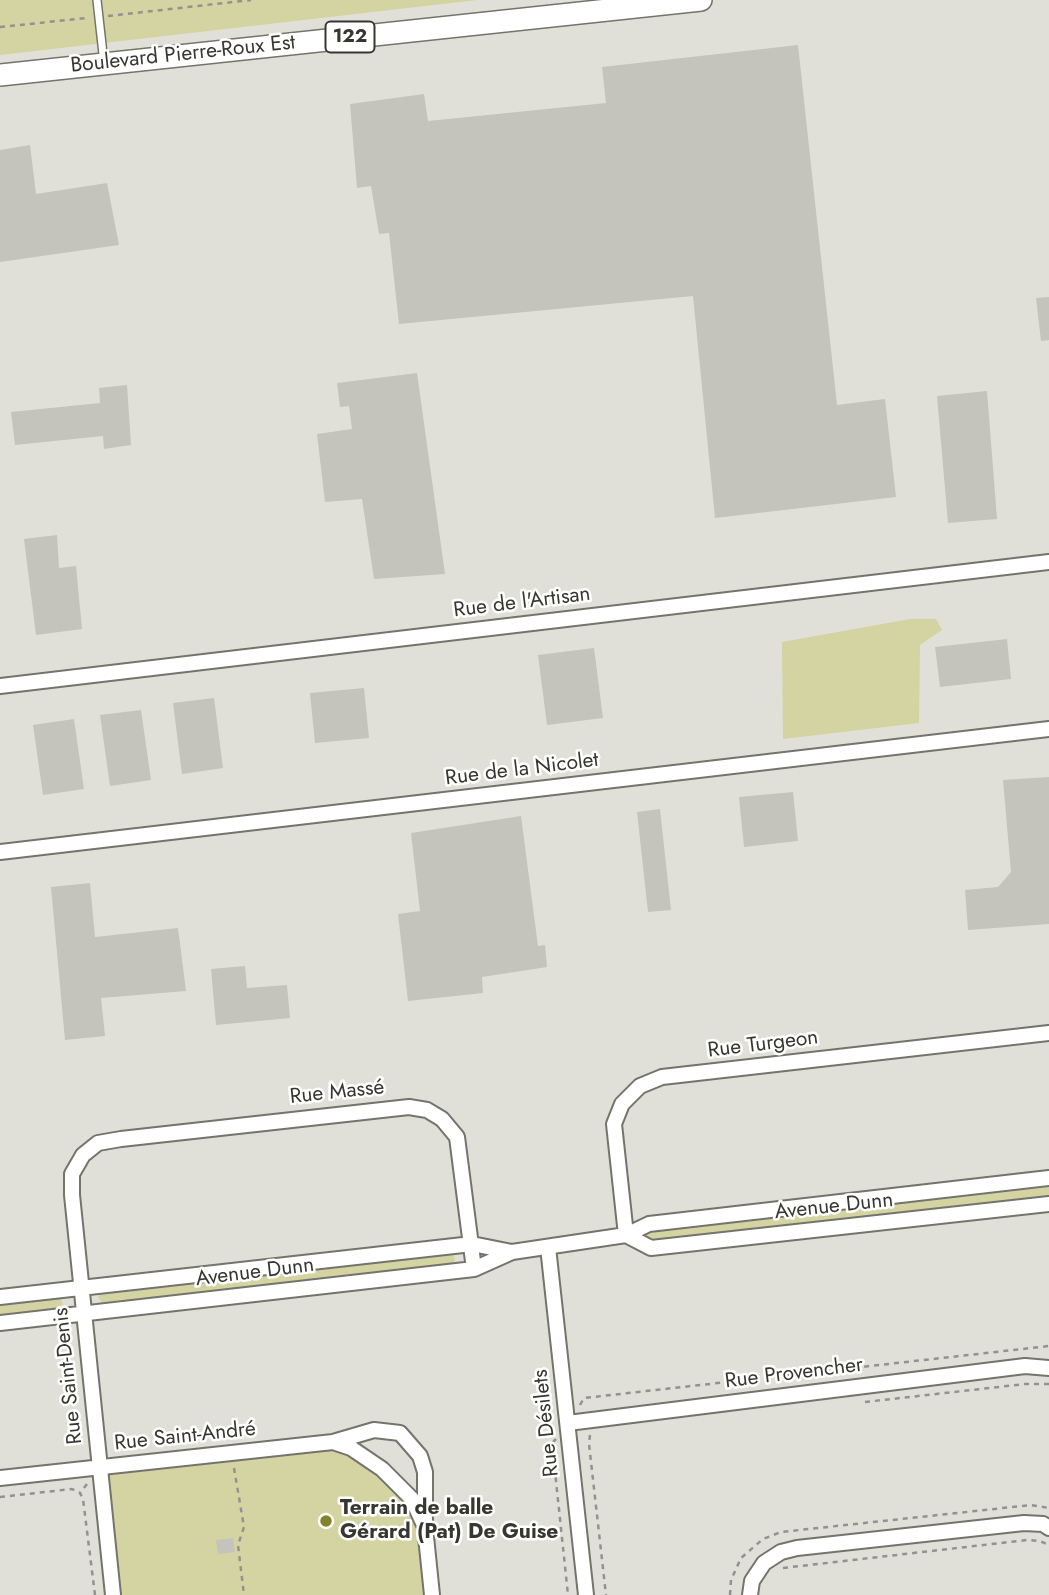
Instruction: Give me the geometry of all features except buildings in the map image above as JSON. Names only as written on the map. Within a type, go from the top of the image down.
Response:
[{"type":"main road","name":"Boulevard Pierre-Roux Est","points":[[0,75],[701,0]]},
{"type":"street","name":"Rue de l'Artisan","points":[[0,686],[1049,562]]},
{"type":"street","name":"Rue de la Nicolet","points":[[0,852],[1049,729]]},
{"type":"street","name":"Rue Turgeon","points":[[626,1235],[614,1124],[622,1104],[640,1086],[662,1077],[1049,1033]]},
{"type":"street","name":"Rue Massé","points":[[83,1155],[98,1143],[121,1139],[409,1107],[427,1110],[442,1119],[457,1137],[474,1269]]},
{"type":"street","name":"Rue Saint-Denis","points":[[83,1155],[72,1174],[72,1195],[113,1595]]},
{"type":"street","name":"Avenue Dunn","points":[[0,1323],[474,1269],[512,1252],[626,1235],[649,1224],[1049,1178]]},
{"type":"street","name":"Avenue Dunn","points":[[626,1235],[651,1248],[1049,1204]]},
{"type":"street","name":"Avenue Dunn","points":[[0,1297],[472,1244],[512,1252]]},
{"type":"street","name":"Rue Désilets","points":[[548,1247],[586,1595]]},
{"type":"street","name":"Rue Provencher","points":[[568,1423],[1049,1361]]},
{"type":"street","name":"Rue Provencher","points":[[1025,1366],[1049,1368]]},
{"type":"street","name":"Rue Saint-André","points":[[0,1478],[333,1442],[374,1430],[400,1433],[420,1456],[425,1472],[425,1527],[432,1595]]},
{"type":"street","name":"Rue Saint-André","points":[[333,1442],[351,1448],[393,1478],[412,1499],[425,1527]]},
{"type":"street","points":[[750,1595],[752,1581],[764,1563],[781,1552],[797,1548],[1024,1523],[1044,1524],[1049,1528]]},
{"type":"lane","points":[[97,0],[104,64]]},
{"type":"path","points":[[0,27],[251,0]]},
{"type":"path","points":[[568,1423],[552,1443],[568,1595]]},
{"type":"path","points":[[590,1435],[606,1595]]},
{"type":"path","points":[[232,1454],[244,1527],[238,1545],[244,1595]]},
{"type":"path","points":[[80,1493],[100,1467]]},
{"type":"path","points":[[0,1497],[72,1489],[80,1493],[83,1499],[94,1595]]},
{"type":"path","points":[[775,1573],[788,1568],[1027,1540],[1049,1545]]},
{"type":"green space","points":[[0,0],[477,0],[0,55]]},
{"type":"green space","points":[[910,619],[936,619],[942,630],[920,645],[919,723],[783,739],[782,642]]},
{"type":"green space","points":[[1049,1185],[1049,1199],[650,1244],[644,1236],[648,1230]]},
{"type":"green space","points":[[453,1253],[455,1260],[451,1266],[104,1306],[98,1297],[102,1291]]},
{"type":"green space","points":[[60,1297],[63,1304],[59,1309],[0,1316],[0,1302]]},
{"type":"green space","points":[[333,1442],[382,1469],[425,1527],[432,1595],[113,1595],[100,1467]]},
{"type":"place","name":"Terrain de balle Gérard (Pat) De Guise","points":[[326,1521]]}]
